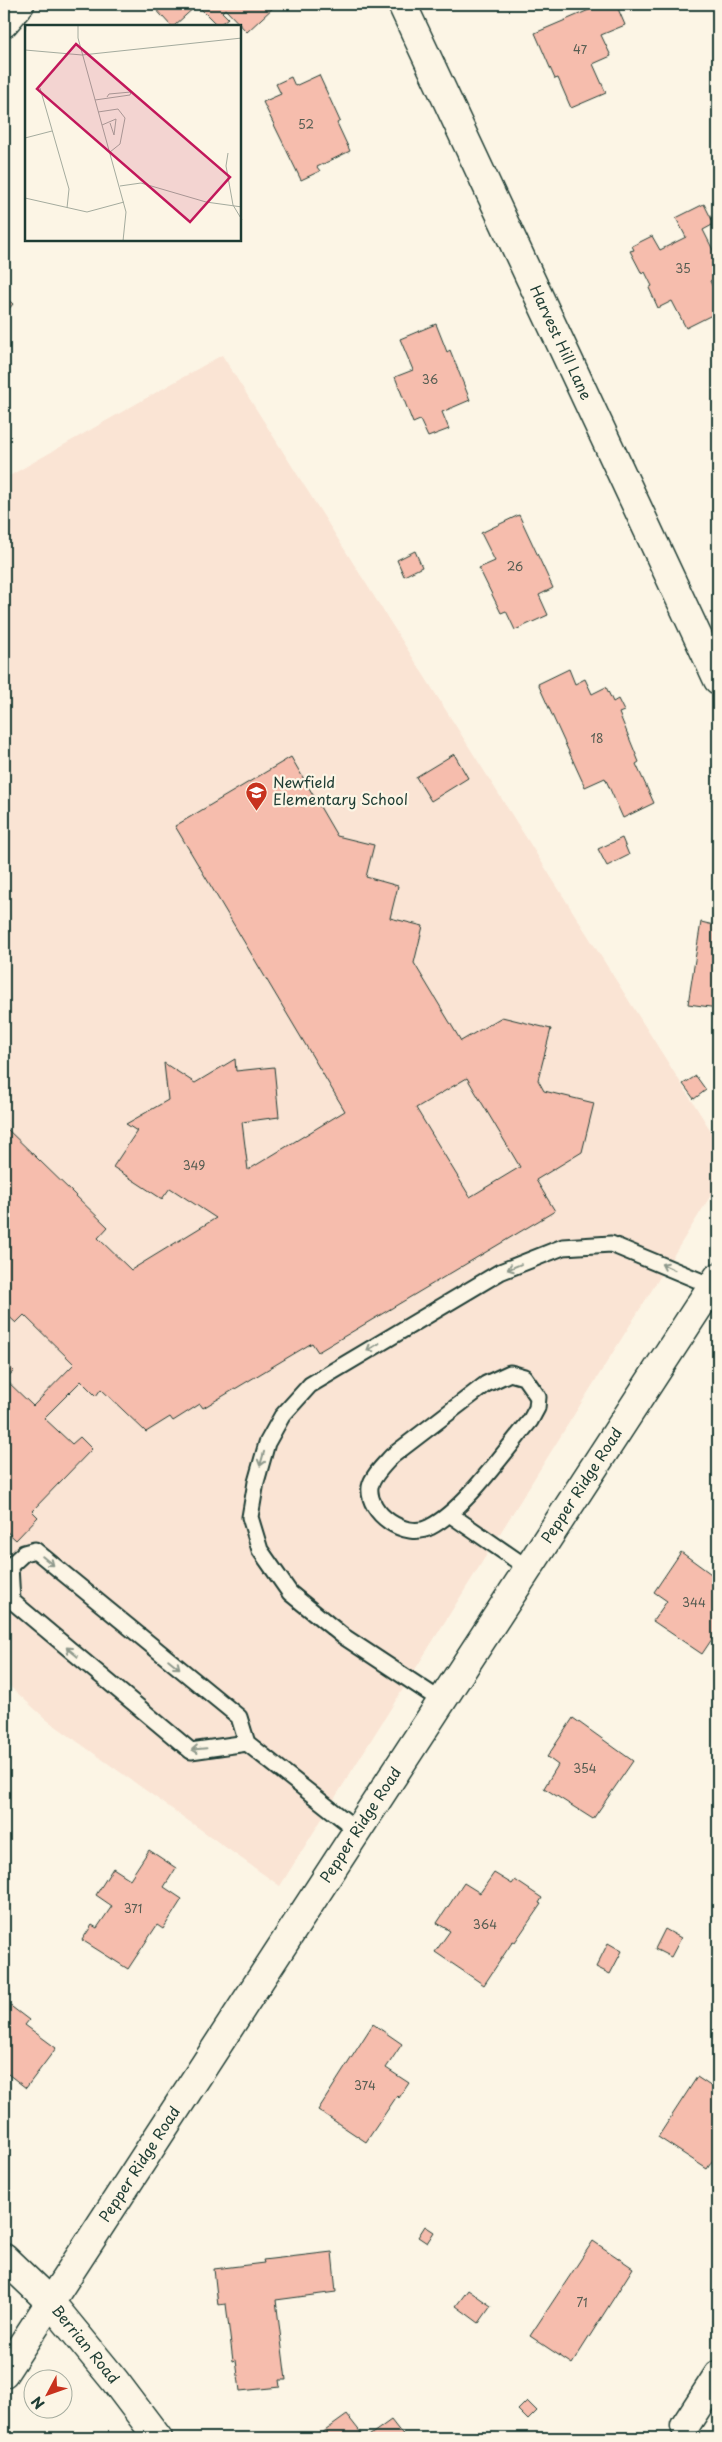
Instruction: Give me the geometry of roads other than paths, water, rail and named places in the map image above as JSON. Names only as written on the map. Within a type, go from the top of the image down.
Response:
[{"type":"street","points":[[4,23],[20,4]]},
{"type":"street","name":"Harvest Hill Lane","points":[[402,4],[718,680]]},
{"type":"street","name":"Pepper Ridge Road","points":[[4,2373],[715,1282]]},
{"type":"street","name":"Berrian Road","points":[[4,2258],[50,2303],[115,2381],[158,2438]]},
{"type":"street","points":[[685,2426],[718,2376]]},
{"type":"lane","points":[[443,1702],[343,1636],[290,1593],[260,1550],[250,1517],[256,1482],[267,1443],[282,1416],[310,1385],[500,1272],[562,1247],[611,1244],[715,1282]]},
{"type":"lane","points":[[510,1373],[524,1377],[538,1397],[537,1408],[530,1421],[451,1515],[428,1529],[413,1530],[398,1527],[387,1520],[378,1510],[371,1497],[370,1485],[381,1467],[392,1456],[486,1384],[510,1373]]},
{"type":"lane","points":[[451,1515],[529,1569]]},
{"type":"lane","points":[[247,1743],[191,1751],[12,1601],[10,1566],[24,1553],[35,1550],[239,1717],[247,1743],[358,1831]]},
{"type":"place","name":"Newfield Elementary School","points":[[257,811]]}]
